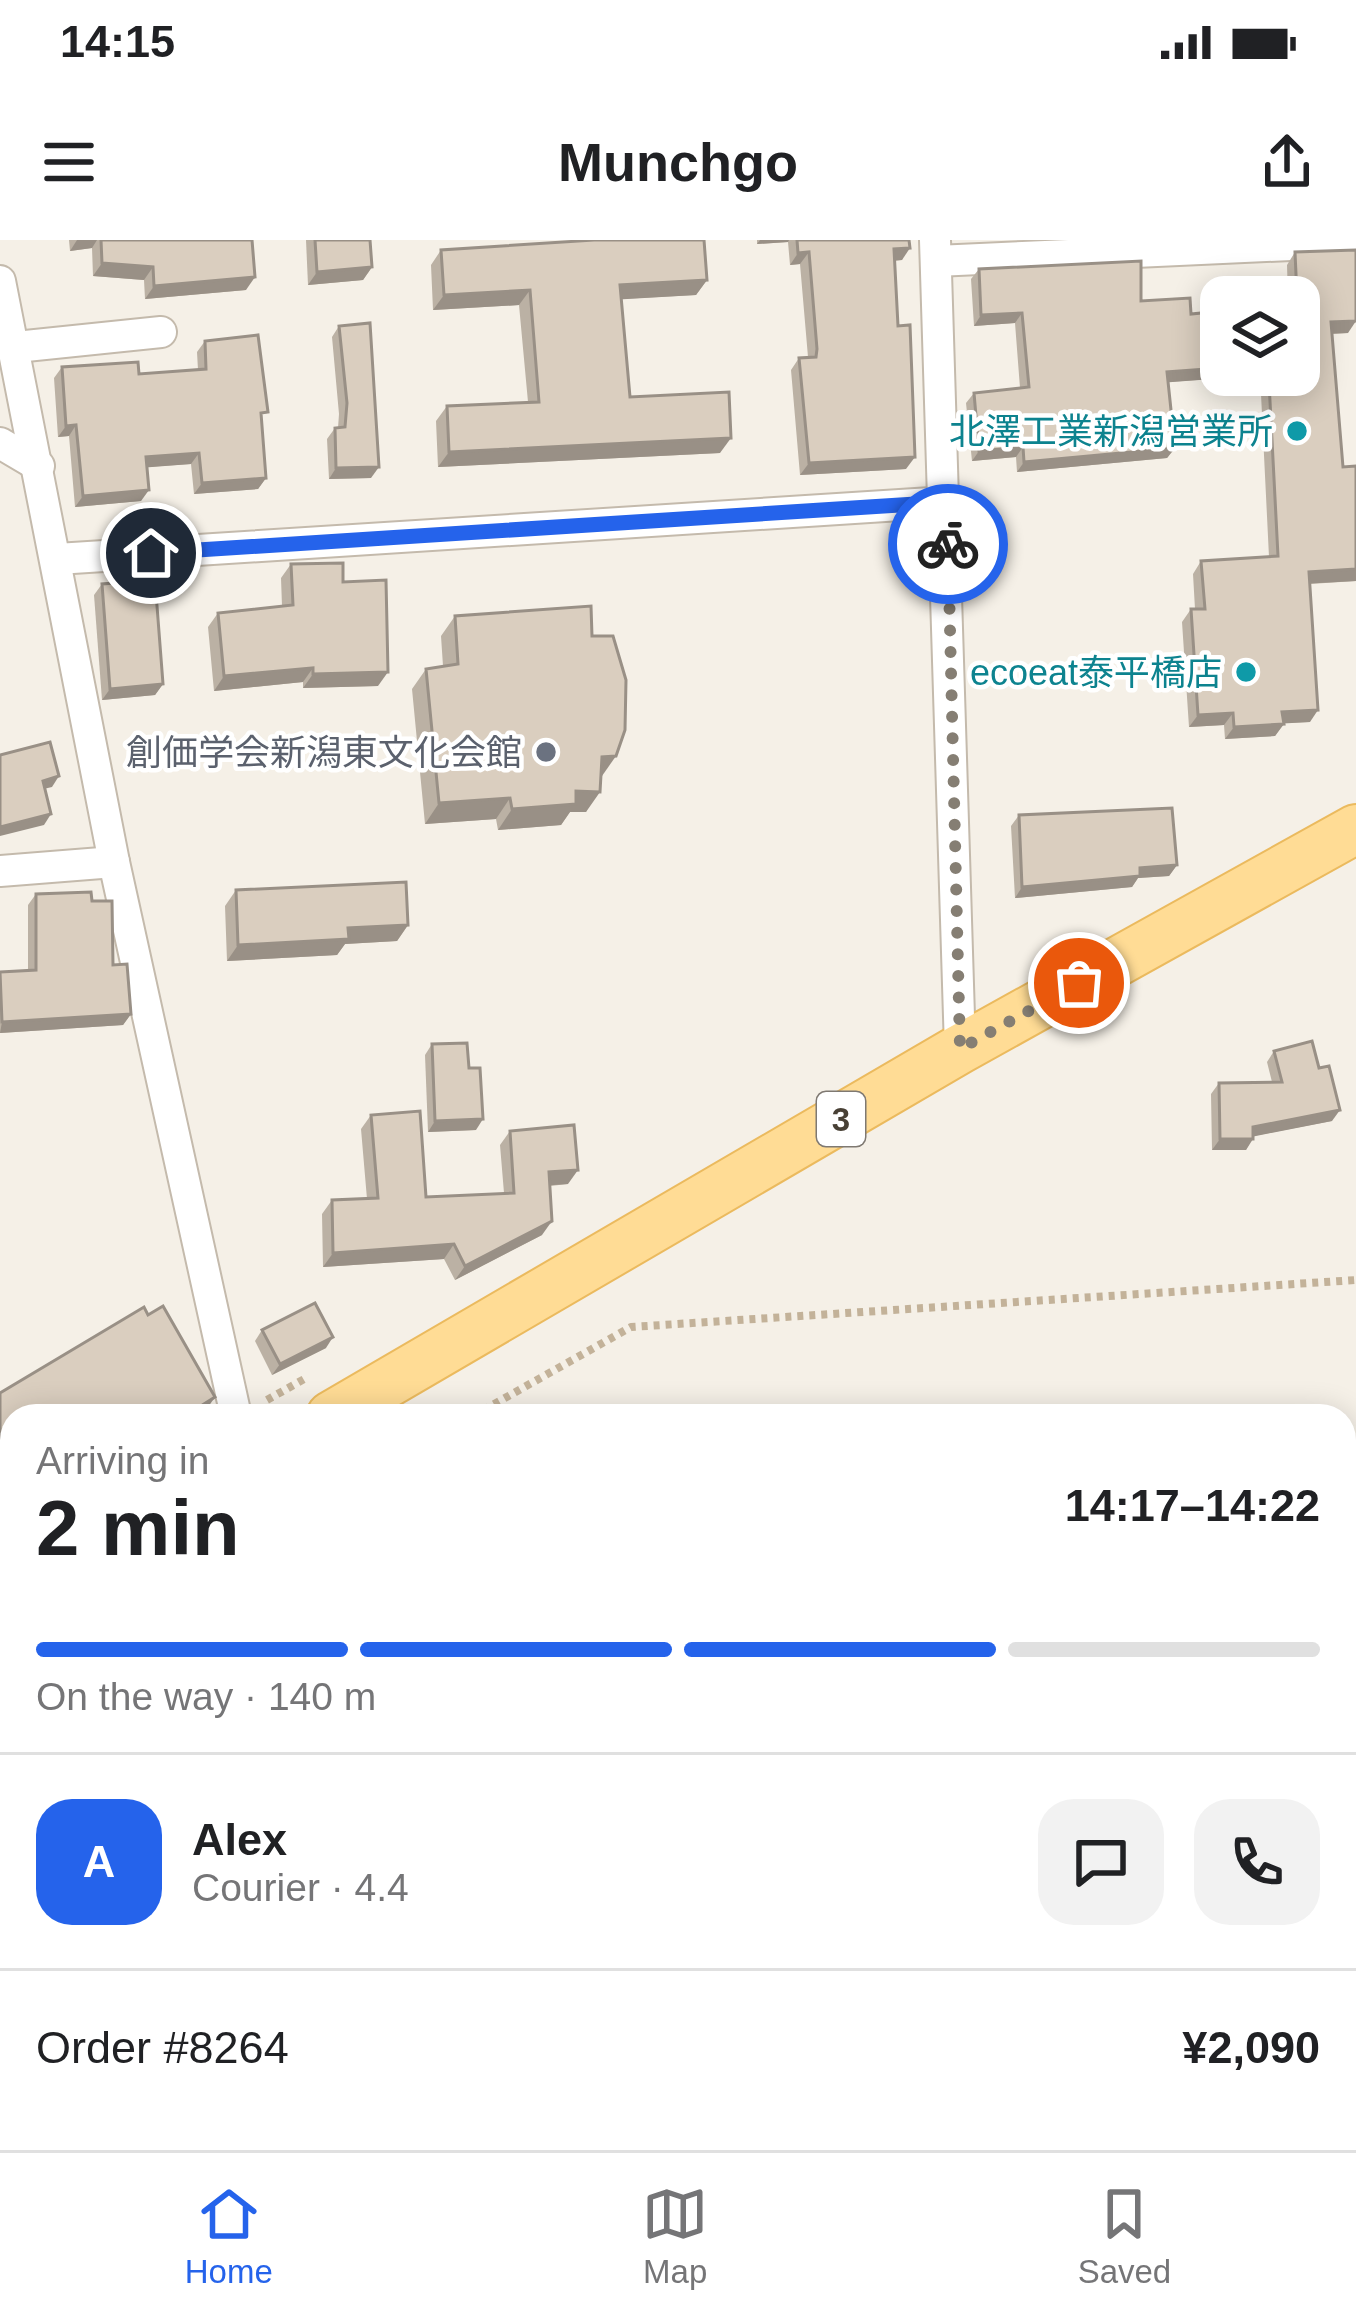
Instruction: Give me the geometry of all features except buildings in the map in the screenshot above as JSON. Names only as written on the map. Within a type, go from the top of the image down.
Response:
[{"type":"main road","name":"3","points":[[352,1404],[960,1049],[1356,829]]},
{"type":"street","points":[[960,1049],[947,502],[935,251],[1356,242]]},
{"type":"street","points":[[0,281],[114,862],[233,1404]]},
{"type":"street","points":[[16,347],[161,332]]},
{"type":"street","points":[[0,443],[39,466]]},
{"type":"street","points":[[57,559],[947,502]]},
{"type":"street","points":[[0,871],[114,862]]},
{"type":"path","points":[[494,1404],[631,1327],[1356,1280]]},
{"type":"way so far","points":[[948,544],[960,1049],[1079,983]]},
{"type":"place","name":"北澤工業新潟営業所","points":[[1297,431]]},
{"type":"place","name":"ecoeat泰平橋店","points":[[1246,672]]},
{"type":"place","name":"創価学会新潟東文化会館","points":[[546,752]]},
{"type":"route","points":[[151,553],[947,502],[948,544]]}]
